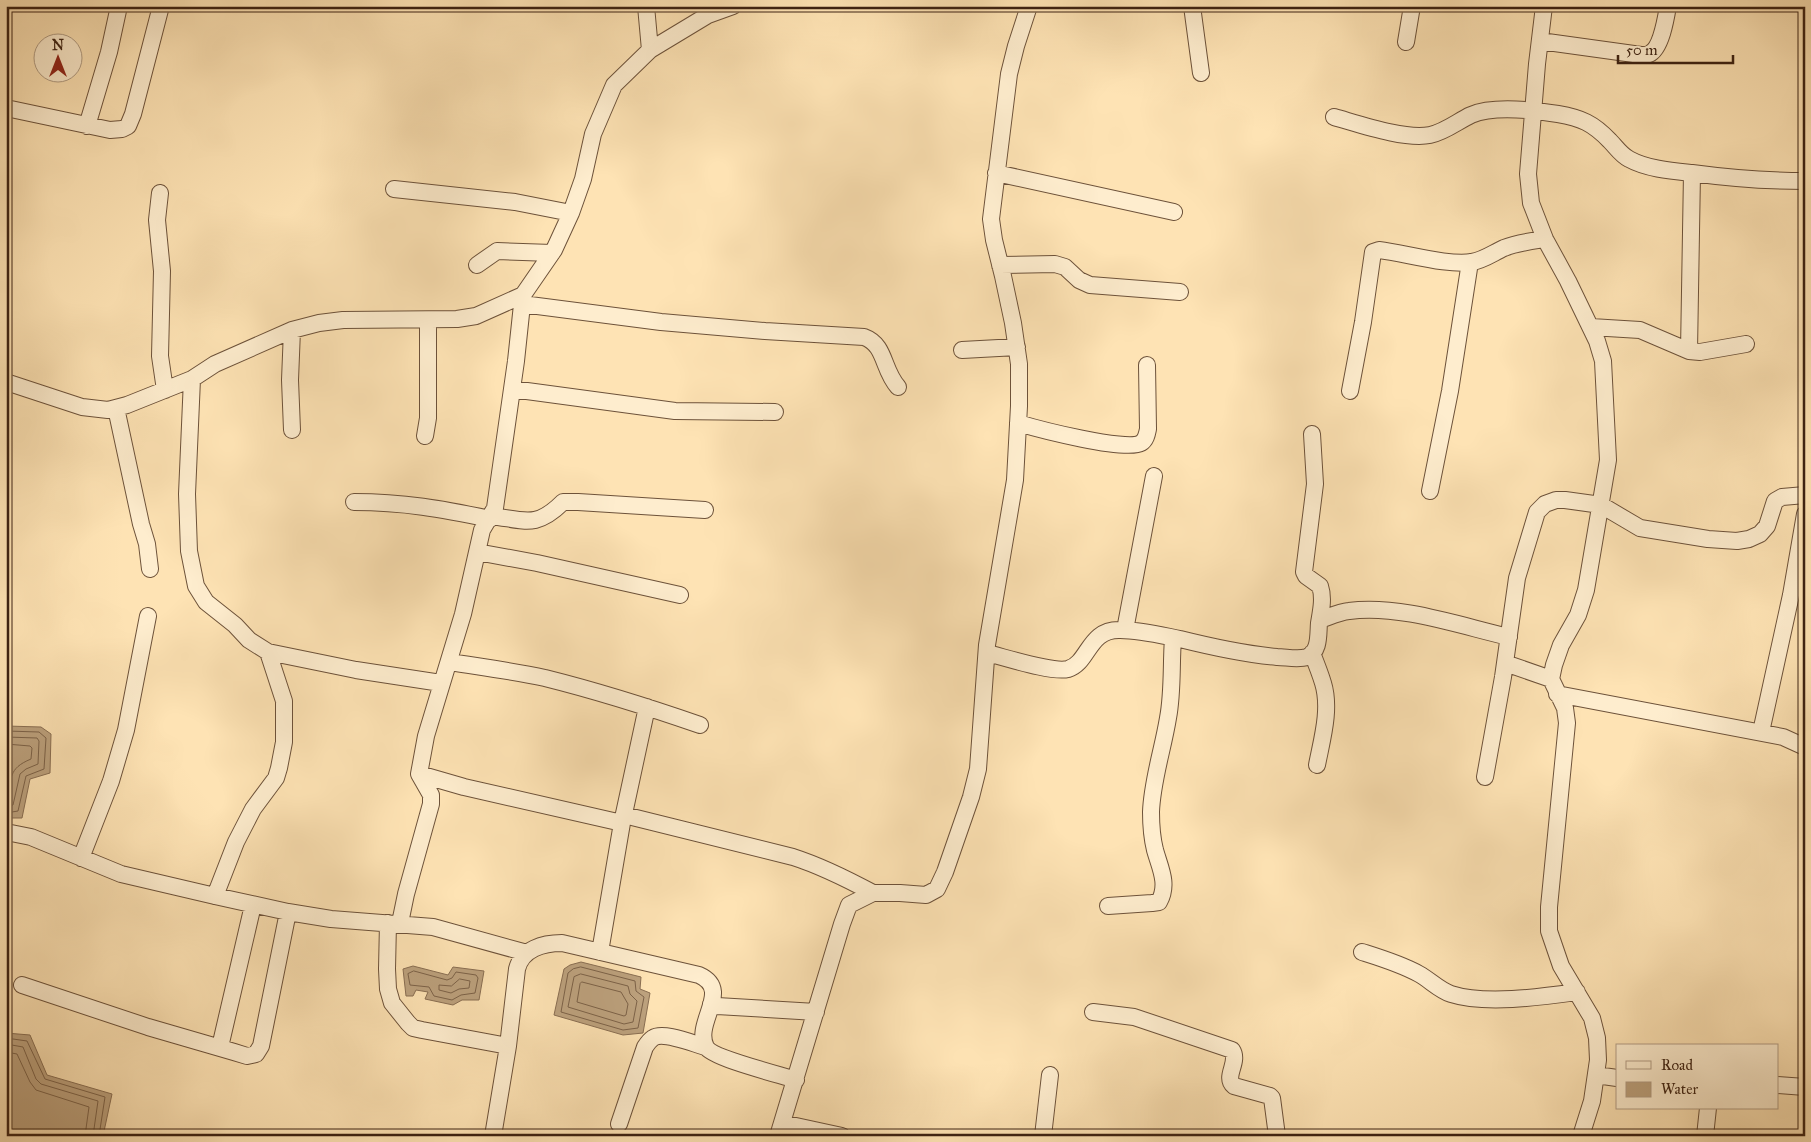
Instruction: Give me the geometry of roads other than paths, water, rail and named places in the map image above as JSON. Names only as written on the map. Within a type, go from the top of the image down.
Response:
[{"type":"street","points":[[87,126],[109,52],[119,6]]},
{"type":"street","points":[[6,108],[110,130],[122,129],[128,126],[133,114],[160,6]]},
{"type":"street","points":[[646,6],[650,50]]},
{"type":"street","points":[[508,1046],[414,1028],[392,1002],[388,989],[394,923],[406,894],[430,804],[430,795],[419,774],[426,736],[437,706],[442,683],[464,614],[482,530],[495,508],[522,300],[552,253],[571,213],[583,180],[593,134],[614,85],[650,50],[708,11],[733,6]]},
{"type":"street","points":[[842,1136],[780,1130],[849,905],[873,893],[926,895],[937,889],[945,872],[971,797],[978,769],[987,653],[999,565],[1009,520],[1015,480],[1018,423],[1019,364],[990,219],[1009,74],[1029,6]]},
{"type":"street","points":[[1192,6],[1201,73]]},
{"type":"street","points":[[1406,42],[1412,6]]},
{"type":"street","points":[[1544,6],[1528,174],[1531,203],[1545,239],[1597,341],[1602,361],[1608,460],[1586,590],[1578,615],[1561,645],[1551,679],[1565,708],[1567,723],[1548,907],[1549,931],[1561,966],[1592,1018],[1597,1038],[1598,1060],[1592,1102],[1581,1136]]},
{"type":"street","points":[[1540,42],[1641,55],[1650,54],[1659,42],[1668,6]]},
{"type":"street","points":[[1334,118],[1392,132],[1431,135],[1472,114],[1486,111],[1533,111],[1558,114],[1589,122],[1629,159],[1666,170],[1770,181],[1805,181]]},
{"type":"street","points":[[996,173],[1174,212]]},
{"type":"street","points":[[1688,351],[1692,173]]},
{"type":"street","points":[[394,189],[515,202],[571,213]]},
{"type":"street","points":[[160,194],[158,232],[162,271],[160,356],[165,390]]},
{"type":"street","points":[[1350,390],[1363,322],[1373,252],[1379,250],[1453,262],[1470,262],[1483,259],[1515,244],[1545,239]]},
{"type":"street","points":[[477,265],[497,251],[552,253]]},
{"type":"street","points":[[1430,491],[1451,382],[1470,262]]},
{"type":"street","points":[[1000,265],[1055,264],[1065,267],[1079,280],[1090,285],[1180,292]]},
{"type":"street","points":[[6,382],[82,407],[108,410],[192,379],[214,364],[292,330],[343,320],[457,319],[476,316],[522,300],[660,322],[864,337],[872,340],[878,346],[890,379],[898,387]]},
{"type":"street","points":[[425,436],[428,418],[428,320]]},
{"type":"street","points":[[1591,327],[1640,330],[1688,351],[1700,352],[1746,344]]},
{"type":"street","points":[[292,330],[290,380],[292,430]]},
{"type":"street","points":[[962,350],[1016,347]]},
{"type":"street","points":[[1018,423],[1065,436],[1108,443],[1133,445],[1142,443],[1147,436],[1148,429],[1147,364]]},
{"type":"street","points":[[192,379],[187,494],[189,551],[196,586],[206,602],[235,625],[249,640],[268,652],[356,670],[442,683]]},
{"type":"street","points":[[512,388],[674,411],[775,412]]},
{"type":"street","points":[[116,408],[147,544],[150,568]]},
{"type":"street","points":[[987,653],[1066,670],[1075,666],[1091,643],[1099,636],[1109,631],[1125,630],[1150,633],[1248,654],[1297,658],[1307,657],[1317,645],[1322,599],[1320,586],[1306,576],[1304,572],[1315,484],[1312,434]]},
{"type":"street","points":[[1125,630],[1154,476]]},
{"type":"street","points":[[1485,777],[1505,663],[1517,578],[1537,512],[1546,504],[1556,500],[1601,505],[1640,528],[1708,540],[1737,541],[1749,539],[1760,534],[1767,526],[1776,501],[1782,497],[1805,496]]},
{"type":"street","points":[[354,502],[391,502],[490,517],[535,521],[550,515],[563,502],[705,510]]},
{"type":"street","points":[[1760,732],[1791,595],[1805,514]]},
{"type":"street","points":[[477,552],[680,594]]},
{"type":"street","points":[[1320,620],[1350,610],[1406,613],[1509,637]]},
{"type":"street","points":[[81,858],[111,781],[126,730],[148,616]]},
{"type":"street","points":[[1108,906],[1159,902],[1162,895],[1164,882],[1162,869],[1155,850],[1151,812],[1169,716],[1173,638]]},
{"type":"street","points":[[215,896],[236,842],[253,809],[276,778],[279,768],[284,742],[284,701],[268,652]]},
{"type":"street","points":[[1312,653],[1324,684],[1325,699],[1325,718],[1317,765]]},
{"type":"street","points":[[450,662],[542,678],[622,698],[700,725]]},
{"type":"street","points":[[1505,663],[1551,679]]},
{"type":"street","points":[[1557,694],[1760,732],[1783,737],[1805,747]]},
{"type":"street","points":[[600,952],[623,819],[647,707]]},
{"type":"street","points":[[419,774],[464,787],[623,819],[793,857],[837,874],[873,893]]},
{"type":"street","points":[[6,832],[31,837],[121,874],[253,905],[331,919],[433,927],[527,952]]},
{"type":"street","points":[[220,1047],[253,905]]},
{"type":"street","points":[[22,985],[148,1027],[247,1056],[256,1054],[261,1046],[288,912]]},
{"type":"street","points":[[493,1136],[508,1046],[517,969],[520,960],[527,952],[538,947],[552,943],[562,943],[708,978],[714,991],[705,1026],[704,1038],[706,1047]]},
{"type":"street","points":[[1362,952],[1405,967],[1424,977],[1438,988],[1450,994],[1464,997],[1529,998],[1576,992]]},
{"type":"street","points":[[711,1004],[717,1006],[816,1012]]},
{"type":"street","points":[[1093,1012],[1134,1017],[1232,1050],[1235,1059],[1230,1083],[1272,1098],[1277,1136]]},
{"type":"street","points":[[619,1124],[645,1047],[652,1038],[659,1035],[669,1036],[706,1047],[714,1054],[796,1080]]},
{"type":"street","points":[[1042,1136],[1050,1075]]},
{"type":"street","points":[[1596,1075],[1616,1078]]},
{"type":"street","points":[[1778,1085],[1805,1087]]},
{"type":"street","points":[[1705,1136],[1708,1110]]},
{"type":"water","points":[[6,726],[41,727],[51,734],[50,773],[30,779],[22,818],[6,818]]},
{"type":"water","points":[[581,962],[641,977],[640,989],[650,993],[643,1033],[623,1035],[554,1015],[564,969]]},
{"type":"water","points":[[413,966],[448,975],[453,967],[484,971],[479,1000],[462,1000],[453,1005],[425,999],[428,992],[416,990],[413,996],[406,996],[403,969]]},
{"type":"water","points":[[6,1033],[30,1035],[47,1075],[112,1094],[103,1136],[6,1136]]}]
